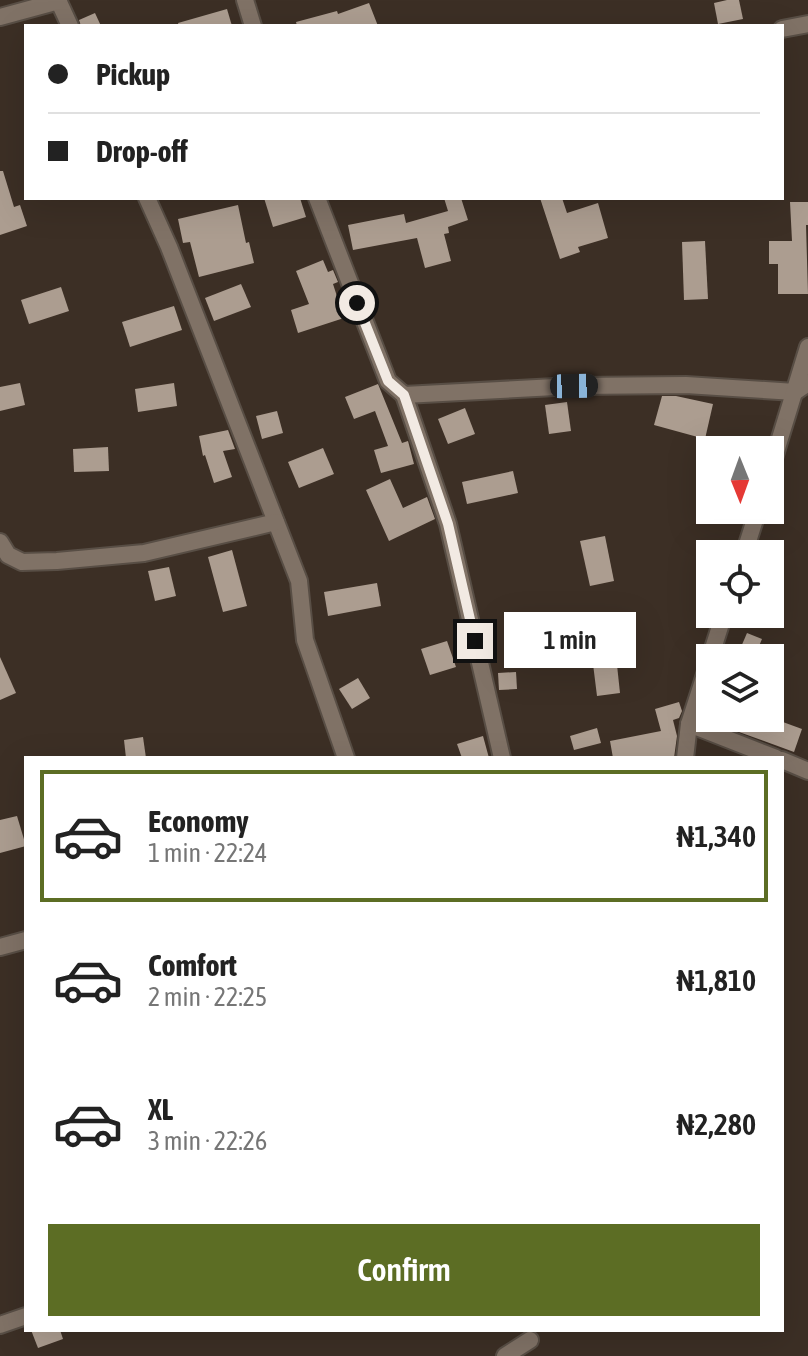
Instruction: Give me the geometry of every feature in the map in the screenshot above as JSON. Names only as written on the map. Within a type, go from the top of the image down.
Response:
[{"type":"street","points":[[0,17],[58,0],[69,24]]},
{"type":"street","points":[[252,24],[246,2],[265,0]]},
{"type":"street","points":[[784,29],[808,24]]},
{"type":"street","points":[[148,200],[299,581],[305,640],[345,756]]},
{"type":"street","points":[[318,200],[388,381],[404,395],[448,524],[502,756]]},
{"type":"street","points":[[783,436],[802,388],[808,347]]},
{"type":"street","points":[[404,395],[574,386],[802,388]]},
{"type":"street","points":[[0,542],[8,555],[22,562],[57,561],[144,553],[276,522]]},
{"type":"street","points":[[685,756],[689,724],[696,702]]},
{"type":"street","points":[[689,724],[771,756]]},
{"type":"street","points":[[784,761],[808,771]]},
{"type":"street","points":[[0,947],[24,941]]},
{"type":"street","points":[[0,1325],[24,1317]]},
{"type":"street","points":[[505,1356],[529,1342]]},
{"type":"building","points":[[739,0],[743,19],[718,24],[714,3]]},
{"type":"building","points":[[369,3],[377,24],[296,22],[337,11],[338,14]]},
{"type":"building","points":[[227,9],[231,24],[178,24]]},
{"type":"building","points":[[95,13],[100,24],[80,24],[79,20]]},
{"type":"building","points":[[0,171],[3,171],[14,207],[20,205],[27,226],[0,235]]},
{"type":"building","points":[[265,200],[301,200],[306,217],[273,227]]},
{"type":"building","points":[[445,200],[462,200],[468,220],[448,227],[449,233],[444,234],[451,261],[425,268],[417,238],[353,250],[348,225],[404,214],[406,223],[448,211]]},
{"type":"building","points":[[541,200],[563,200],[567,213],[598,203],[608,238],[578,247],[580,252],[560,259]]},
{"type":"building","points":[[790,202],[808,202],[808,294],[778,294],[778,264],[769,264],[769,241],[792,241]]},
{"type":"building","points":[[238,205],[254,263],[199,277],[190,242],[183,243],[178,219]]},
{"type":"building","points":[[705,241],[708,299],[684,300],[682,242]]},
{"type":"building","points":[[323,260],[328,272],[333,270],[338,282],[333,284],[344,318],[298,333],[291,310],[309,304],[296,271]]},
{"type":"building","points":[[241,284],[251,307],[214,321],[205,298]]},
{"type":"building","points":[[61,287],[69,311],[29,324],[21,300]]},
{"type":"building","points":[[174,306],[182,330],[130,347],[122,322]]},
{"type":"building","points":[[20,383],[25,405],[0,411],[0,387]]},
{"type":"building","points":[[174,383],[177,406],[138,412],[135,389]]},
{"type":"building","points":[[378,384],[402,443],[408,441],[414,464],[381,473],[374,450],[388,446],[375,411],[354,419],[345,397]]},
{"type":"building","points":[[662,396],[713,404],[706,436],[696,437],[654,425]]},
{"type":"building","points":[[567,402],[571,431],[549,434],[545,405]]},
{"type":"building","points":[[465,408],[475,434],[448,444],[438,419]]},
{"type":"building","points":[[277,411],[283,433],[262,439],[256,416]]},
{"type":"building","points":[[228,430],[235,449],[223,451],[232,477],[214,483],[199,436]]},
{"type":"building","points":[[108,447],[109,471],[74,472],[73,449]]},
{"type":"building","points":[[323,448],[334,474],[299,488],[288,462]]},
{"type":"building","points":[[513,471],[518,493],[467,504],[462,482]]},
{"type":"building","points":[[390,479],[403,508],[427,497],[435,519],[389,541],[366,490]]},
{"type":"building","points":[[605,536],[614,581],[590,586],[580,541]]},
{"type":"building","points":[[232,550],[247,606],[223,612],[208,557]]},
{"type":"building","points":[[169,567],[176,596],[155,601],[148,571]]},
{"type":"building","points":[[377,583],[381,606],[328,616],[324,592]]},
{"type":"building","points":[[747,633],[762,639],[760,644],[742,644]]},
{"type":"building","points":[[614,637],[620,693],[597,696],[590,640]]},
{"type":"building","points":[[447,641],[456,667],[430,675],[421,649]]},
{"type":"building","points":[[0,657],[16,693],[0,700]]},
{"type":"building","points":[[516,672],[517,689],[499,690],[498,673]]},
{"type":"building","points":[[358,678],[370,698],[352,709],[339,689]]},
{"type":"building","points":[[679,702],[682,711],[679,718],[673,720],[677,736],[674,756],[613,756],[610,741],[661,731],[655,709]]},
{"type":"building","points":[[784,722],[802,729],[794,752],[739,732],[784,732]]},
{"type":"building","points":[[597,728],[601,743],[574,750],[570,736]]},
{"type":"building","points":[[483,736],[488,756],[461,756],[457,744]]},
{"type":"building","points":[[143,737],[146,756],[126,756],[124,740]]},
{"type":"building","points":[[17,816],[24,847],[0,853],[0,820]]},
{"type":"building","points":[[32,1332],[61,1332],[63,1339],[38,1348]]},
{"type":"route","points":[[357,303],[388,381],[404,395],[448,524],[475,641]]}]
